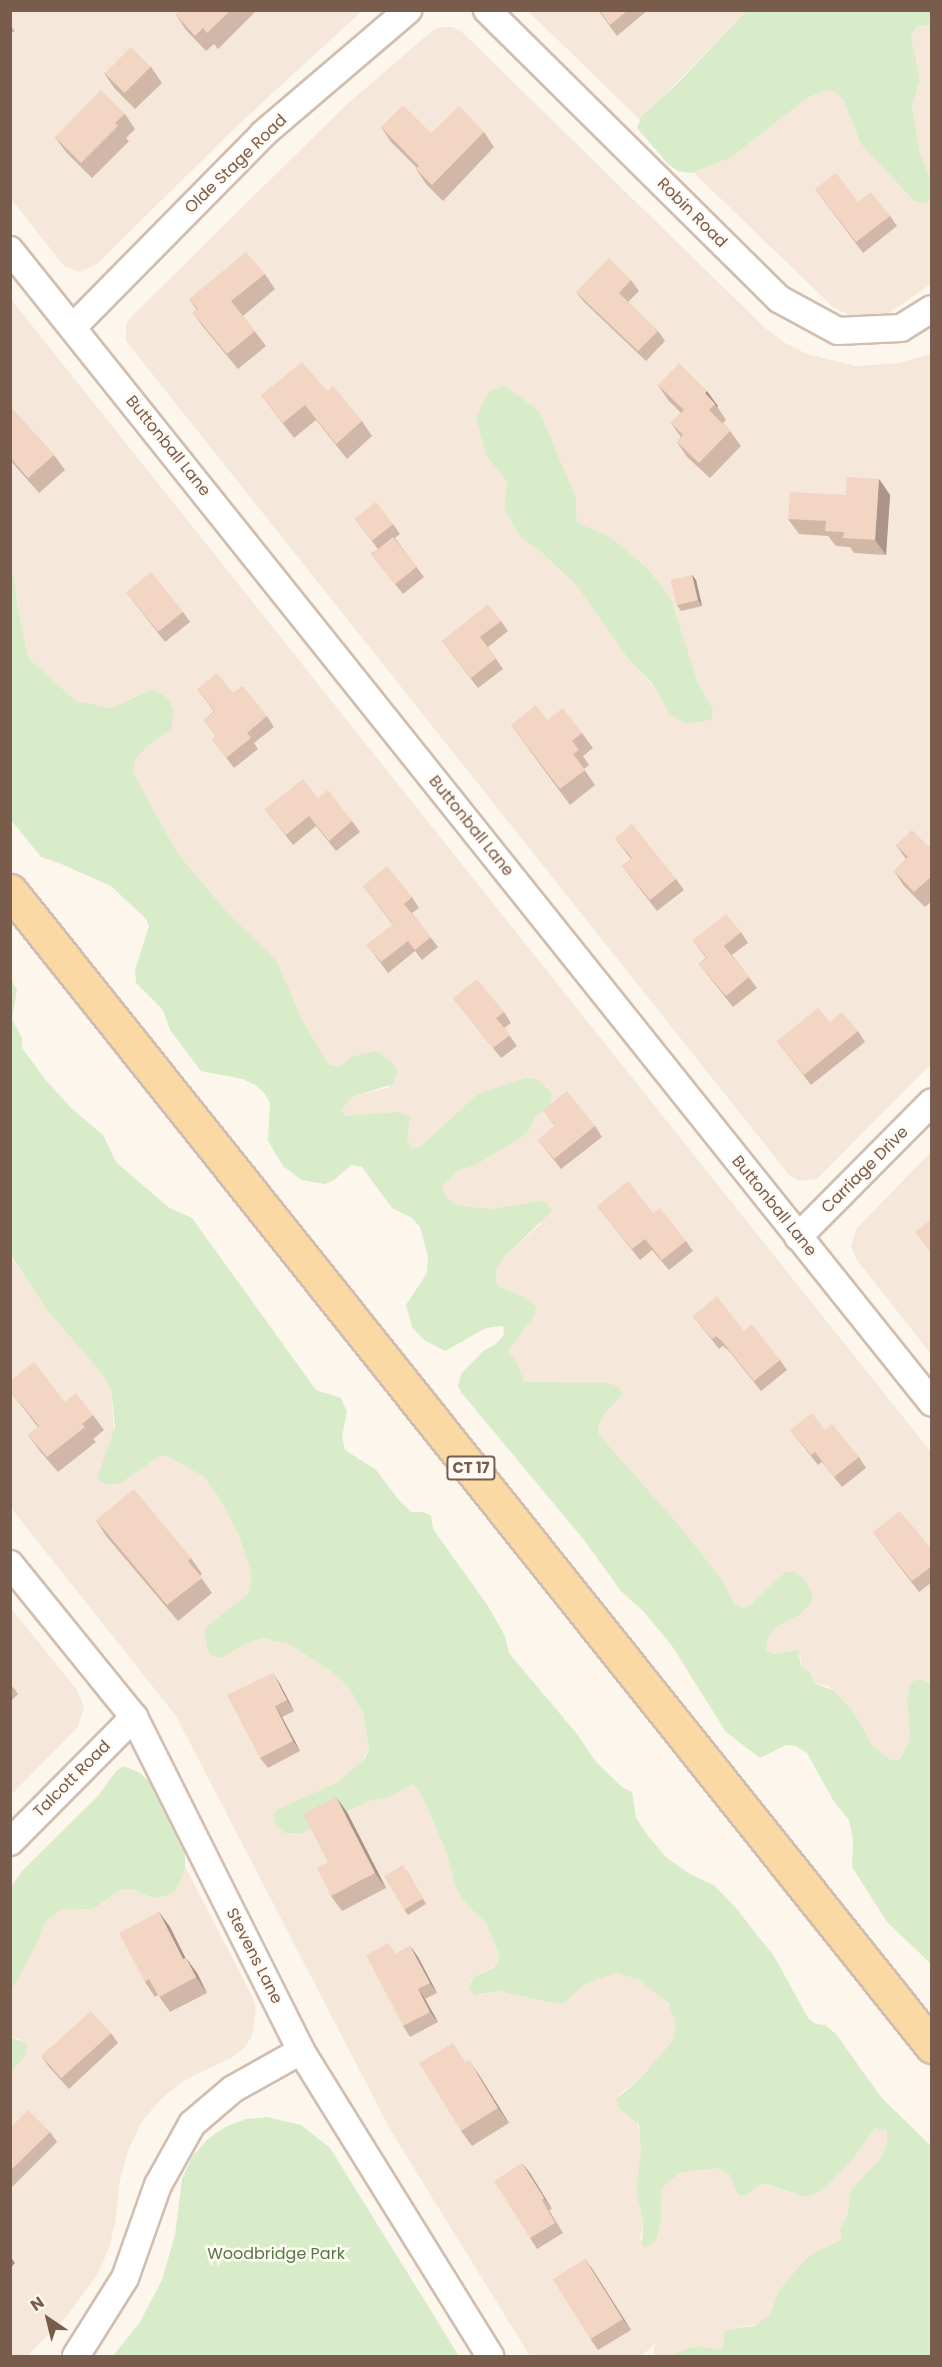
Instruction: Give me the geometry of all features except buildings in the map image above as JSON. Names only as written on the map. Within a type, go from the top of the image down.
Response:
[{"type":"main road","name":"CT 17","points":[[10,891],[932,2046]]},
{"type":"street","name":"Olde Stage Road","points":[[73,327],[263,134],[408,10]]},
{"type":"street","name":"Robin Road","points":[[486,10],[779,299],[838,331],[901,328],[932,309]]},
{"type":"street","name":"Buttonball Lane","points":[[10,250],[932,1403]]},
{"type":"street","name":"Carriage Drive","points":[[798,1237],[932,1102]]},
{"type":"street","name":"Stevens Lane","points":[[10,1564],[134,1717],[301,2051],[490,2356]]},
{"type":"street","name":"Talcott Road","points":[[10,1842],[134,1717]]},
{"type":"street","points":[[76,2356],[125,2278],[158,2185],[192,2124],[233,2089],[301,2051]]},
{"type":"shaded area","points":[[11,11],[362,11],[238,125],[97,264],[80,272],[64,266],[11,199]]},
{"type":"shaded area","points":[[528,11],[746,11],[640,120]]},
{"type":"shaded area","points":[[931,25],[931,180],[920,153],[912,106],[920,79],[911,37],[917,26]]},
{"type":"shaded area","points":[[453,27],[462,32],[764,327],[785,343],[807,354],[856,366],[899,363],[931,354],[931,1064],[817,1179],[799,1181],[790,1176],[126,341],[126,325],[131,317],[346,105],[433,30]],"holes":[[[557,459],[576,498],[577,523],[609,536],[671,599],[698,683],[713,709],[669,713],[650,682],[629,660],[577,586],[538,549],[521,538],[504,509],[507,481]]]},
{"type":"shaded area","points":[[827,90],[835,92],[845,102],[860,143],[914,201],[926,204],[931,197],[931,284],[887,314],[868,317],[849,315],[834,308],[693,172],[730,158],[809,97]]},
{"type":"shaded area","points":[[10,298],[931,1452],[931,1684],[927,1681],[907,1699],[910,1739],[901,1758],[892,1761],[872,1745],[853,1711],[829,1686],[814,1684],[811,1673],[801,1666],[801,1656],[769,1653],[766,1650],[769,1635],[777,1626],[799,1616],[784,1573],[751,1604],[744,1608],[735,1605],[721,1580],[677,1523],[599,1435],[598,1425],[603,1414],[621,1395],[523,1382],[516,1361],[508,1351],[523,1296],[501,1288],[497,1284],[496,1270],[503,1258],[541,1224],[537,1201],[491,1209],[456,1205],[447,1197],[442,1187],[459,1170],[474,1166],[527,1134],[536,1116],[548,1107],[551,1100],[550,1091],[546,1085],[475,1096],[420,1147],[412,1148],[407,1138],[410,1119],[345,1116],[341,1111],[344,1103],[352,1097],[390,1087],[351,1057],[339,1067],[328,1064],[303,1021],[276,960],[227,912],[178,854],[133,772],[134,760],[147,746],[171,729],[153,689],[111,708],[76,701],[29,659],[11,571]]},
{"type":"shaded area","points":[[931,1152],[931,1354],[856,1259],[851,1246],[856,1229]]},
{"type":"shaded area","points":[[10,1255],[46,1309],[99,1370],[111,1389],[121,1483],[161,1455],[167,1455],[203,1476],[218,1496],[239,1536],[251,1573],[250,1592],[207,1626],[223,1657],[254,1639],[262,1638],[289,1644],[335,1674],[350,1689],[363,1714],[369,1749],[357,1768],[338,1782],[278,1809],[335,1819],[370,1801],[388,1798],[413,1784],[419,1790],[444,1846],[457,1890],[468,1906],[486,1923],[499,1954],[497,1965],[473,1977],[470,1982],[481,1995],[499,1991],[553,2003],[569,1999],[587,1983],[617,1973],[631,1975],[653,1989],[673,2010],[674,2039],[639,2080],[619,2094],[618,2107],[636,2121],[640,2134],[641,2150],[636,2190],[643,2221],[640,2241],[661,2221],[662,2188],[680,2173],[716,2168],[729,2174],[746,2195],[763,2183],[795,2194],[822,2191],[853,2159],[875,2128],[887,2131],[887,2143],[880,2159],[851,2190],[847,2215],[840,2229],[841,2240],[813,2253],[779,2291],[771,2315],[759,2324],[726,2330],[723,2335],[722,2350],[702,2346],[670,2356],[653,2356],[655,2343],[642,2356],[530,2356],[391,2131],[176,1716],[11,1508]]},
{"type":"shaded area","points":[[10,1607],[77,1690],[84,1707],[78,1727],[11,1795]]},
{"type":"shaded area","points":[[185,1866],[253,1998],[256,2009],[252,2036],[245,2047],[231,2058],[183,2081],[159,2101],[141,2123],[128,2151],[120,2180],[115,2224],[109,2248],[97,2275],[67,2316],[27,2356],[10,2356],[11,2074],[19,2065],[21,2039],[11,2037],[10,1991],[39,1940],[44,1923],[60,1910],[93,1909],[122,1889],[131,1889],[153,1898],[167,1896],[173,1893]]},
{"type":"green space","points":[[746,11],[931,11],[931,25],[917,26],[911,37],[920,79],[912,106],[920,153],[931,180],[931,197],[926,204],[914,201],[860,143],[845,102],[835,92],[827,90],[809,97],[730,158],[691,173],[678,171],[668,164],[637,128],[641,117],[677,84]]},
{"type":"green space","points":[[505,386],[539,411],[576,498],[577,523],[609,536],[648,569],[671,599],[698,683],[713,709],[711,720],[685,724],[669,713],[651,682],[629,660],[577,586],[538,549],[521,538],[504,509],[507,481],[486,455],[476,417],[489,391]]},
{"type":"green space","points":[[10,571],[14,577],[18,610],[29,659],[76,701],[111,708],[153,689],[169,699],[174,712],[171,729],[147,746],[135,760],[133,772],[178,854],[227,912],[276,960],[303,1021],[328,1064],[339,1067],[351,1057],[376,1051],[394,1064],[397,1072],[393,1084],[352,1097],[341,1110],[345,1116],[397,1112],[408,1115],[410,1119],[407,1138],[412,1148],[420,1147],[475,1096],[488,1090],[526,1078],[538,1080],[551,1091],[548,1107],[536,1116],[527,1134],[474,1166],[459,1170],[442,1187],[447,1197],[456,1205],[491,1209],[537,1201],[546,1202],[552,1211],[503,1258],[496,1270],[497,1284],[501,1288],[523,1296],[536,1307],[535,1314],[508,1351],[516,1361],[524,1382],[608,1383],[619,1387],[622,1395],[603,1415],[598,1425],[599,1435],[677,1523],[722,1580],[735,1605],[744,1608],[751,1604],[784,1573],[793,1571],[804,1579],[813,1595],[811,1603],[798,1616],[777,1626],[769,1635],[766,1650],[774,1654],[798,1650],[801,1666],[811,1673],[814,1684],[833,1690],[853,1711],[872,1745],[892,1761],[901,1758],[910,1739],[907,1699],[911,1682],[921,1679],[931,1684],[931,1964],[887,1922],[852,1867],[853,1840],[849,1820],[833,1800],[807,1753],[796,1746],[786,1745],[760,1758],[726,1732],[672,1646],[645,1613],[621,1591],[584,1540],[461,1392],[458,1386],[461,1374],[483,1351],[496,1344],[504,1335],[503,1326],[486,1328],[445,1351],[424,1340],[412,1327],[406,1305],[427,1273],[428,1256],[420,1227],[412,1218],[392,1208],[362,1167],[351,1165],[334,1180],[325,1184],[302,1180],[283,1166],[268,1141],[270,1103],[265,1094],[257,1086],[243,1079],[201,1071],[170,1030],[163,1010],[136,983],[135,970],[149,926],[146,919],[111,886],[41,857],[11,820]]},
{"type":"green space","points":[[10,977],[17,990],[12,1019],[22,1038],[22,1048],[45,1079],[72,1109],[103,1135],[116,1162],[168,1207],[192,1218],[316,1390],[341,1398],[347,1412],[342,1437],[345,1450],[376,1470],[411,1512],[431,1515],[433,1529],[488,1606],[505,1636],[509,1653],[577,1734],[596,1762],[622,1787],[632,1792],[636,1818],[648,1836],[667,1858],[690,1874],[715,1886],[735,1907],[774,1956],[808,2018],[816,2024],[825,2025],[836,2034],[881,2097],[931,2146],[931,2356],[670,2356],[686,2349],[702,2346],[721,2350],[726,2330],[754,2326],[770,2315],[779,2291],[801,2264],[813,2253],[841,2240],[840,2229],[847,2215],[851,2190],[880,2159],[887,2143],[887,2131],[875,2128],[853,2159],[822,2191],[806,2197],[763,2183],[746,2195],[739,2195],[729,2174],[716,2168],[680,2173],[662,2188],[661,2221],[656,2241],[645,2248],[642,2246],[643,2221],[636,2190],[641,2150],[639,2125],[618,2107],[616,2099],[639,2080],[674,2039],[675,2020],[668,2003],[638,1979],[617,1973],[587,1983],[564,2003],[553,2003],[499,1991],[475,1995],[469,1988],[473,1977],[493,1968],[497,1964],[499,1954],[486,1923],[468,1906],[457,1890],[444,1846],[419,1790],[413,1784],[388,1798],[370,1801],[302,1833],[284,1833],[275,1824],[274,1814],[278,1809],[338,1782],[365,1758],[369,1749],[363,1714],[350,1689],[335,1674],[289,1644],[262,1638],[245,1644],[223,1657],[212,1656],[208,1652],[204,1632],[207,1626],[250,1592],[251,1573],[239,1536],[218,1496],[203,1476],[161,1455],[121,1483],[108,1485],[97,1479],[115,1427],[111,1389],[99,1370],[46,1309],[11,1255]]},
{"type":"green space","points":[[124,1766],[140,1773],[151,1783],[173,1820],[185,1852],[185,1867],[181,1880],[173,1893],[167,1896],[153,1898],[131,1889],[122,1889],[93,1909],[60,1910],[44,1923],[39,1940],[11,1991],[11,1887],[22,1871],[98,1796],[116,1771]]},
{"type":"green space","points":[[11,2037],[27,2044],[26,2054],[11,2074]]},
{"type":"green space","name":"Woodbridge Park","points":[[267,2117],[301,2125],[330,2148],[459,2356],[113,2356],[140,2322],[162,2280],[175,2235],[182,2179],[192,2157],[207,2140],[225,2127],[246,2119]]}]
